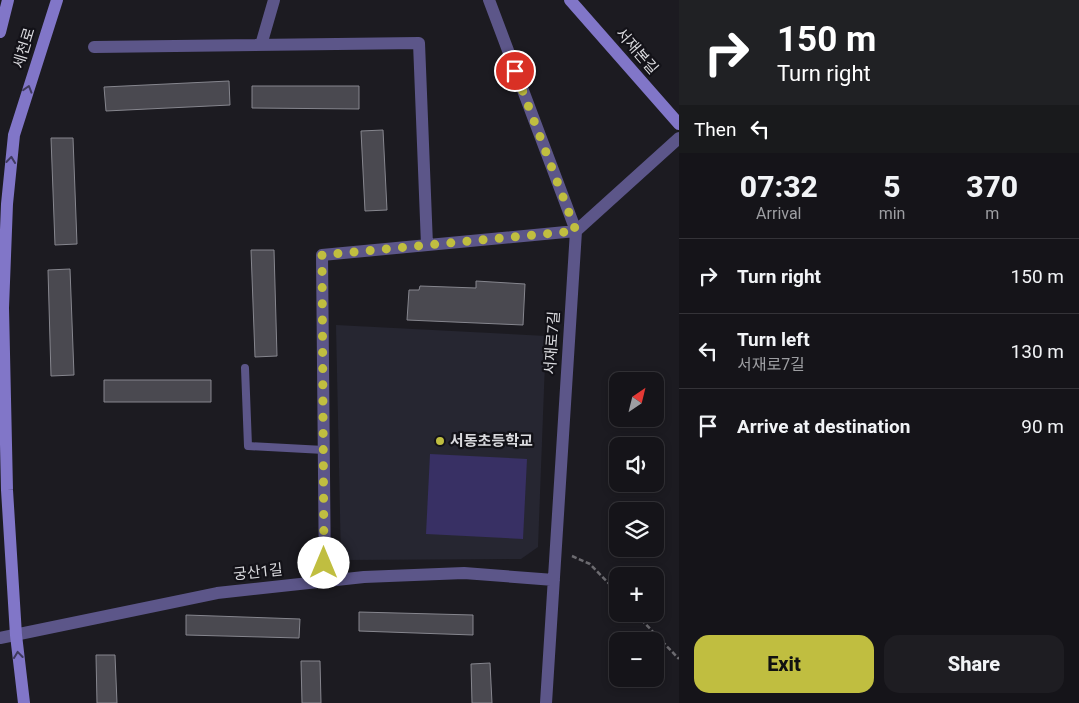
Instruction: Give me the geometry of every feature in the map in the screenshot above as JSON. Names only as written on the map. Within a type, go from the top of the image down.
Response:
[{"type":"main road","name":"세천로","points":[[0,32],[8,0]]},
{"type":"main road","name":"세천로","points":[[24,703],[16,636],[8,490],[3,308],[7,204],[14,135],[57,0]]},
{"type":"main road","name":"서재본길","points":[[570,0],[679,124]]},
{"type":"street","points":[[261,45],[274,0]]},
{"type":"street","name":"서재로7길","points":[[488,0],[576,231],[546,703]]},
{"type":"street","points":[[94,47],[419,43],[428,245]]},
{"type":"street","points":[[325,582],[322,255],[576,231],[679,138]]},
{"type":"street","name":"궁산1길","points":[[0,638],[217,593],[364,577],[464,573],[554,580]]},
{"type":"lane","points":[[245,368],[248,446],[324,450]]},
{"type":"path","points":[[572,556],[590,564],[609,584]]},
{"type":"path","points":[[643,622],[679,660]]},
{"type":"shaded area","name":"서동초등학교","points":[[336,325],[546,336],[538,547],[521,559],[341,560]]},
{"type":"shaded area","points":[[430,454],[527,459],[523,539],[426,534]]},
{"type":"building","points":[[229,81],[230,105],[106,111],[104,87]]},
{"type":"building","points":[[252,86],[359,86],[359,109],[252,108]]},
{"type":"building","points":[[383,130],[387,210],[365,211],[361,131]]},
{"type":"building","points":[[51,138],[73,138],[77,244],[55,245]]},
{"type":"building","points":[[251,250],[274,250],[277,356],[255,357]]},
{"type":"building","points":[[70,269],[74,375],[51,376],[48,270]]},
{"type":"building","points":[[476,281],[525,284],[523,325],[407,320],[409,290],[419,290],[420,286],[476,288]]},
{"type":"building","points":[[104,380],[211,380],[211,402],[104,402]]},
{"type":"building","points":[[359,612],[473,615],[473,635],[359,631]]},
{"type":"building","points":[[186,615],[300,619],[299,638],[186,635]]},
{"type":"building","points":[[96,655],[115,655],[117,703],[97,703]]},
{"type":"building","points":[[301,661],[320,661],[321,703],[302,703]]},
{"type":"building","points":[[490,663],[492,703],[472,703],[471,664]]},
{"type":"place","name":"서동초등학교","points":[[440,441]]},
{"type":"route","points":[[324,563],[322,255],[576,231],[515,71]]}]
